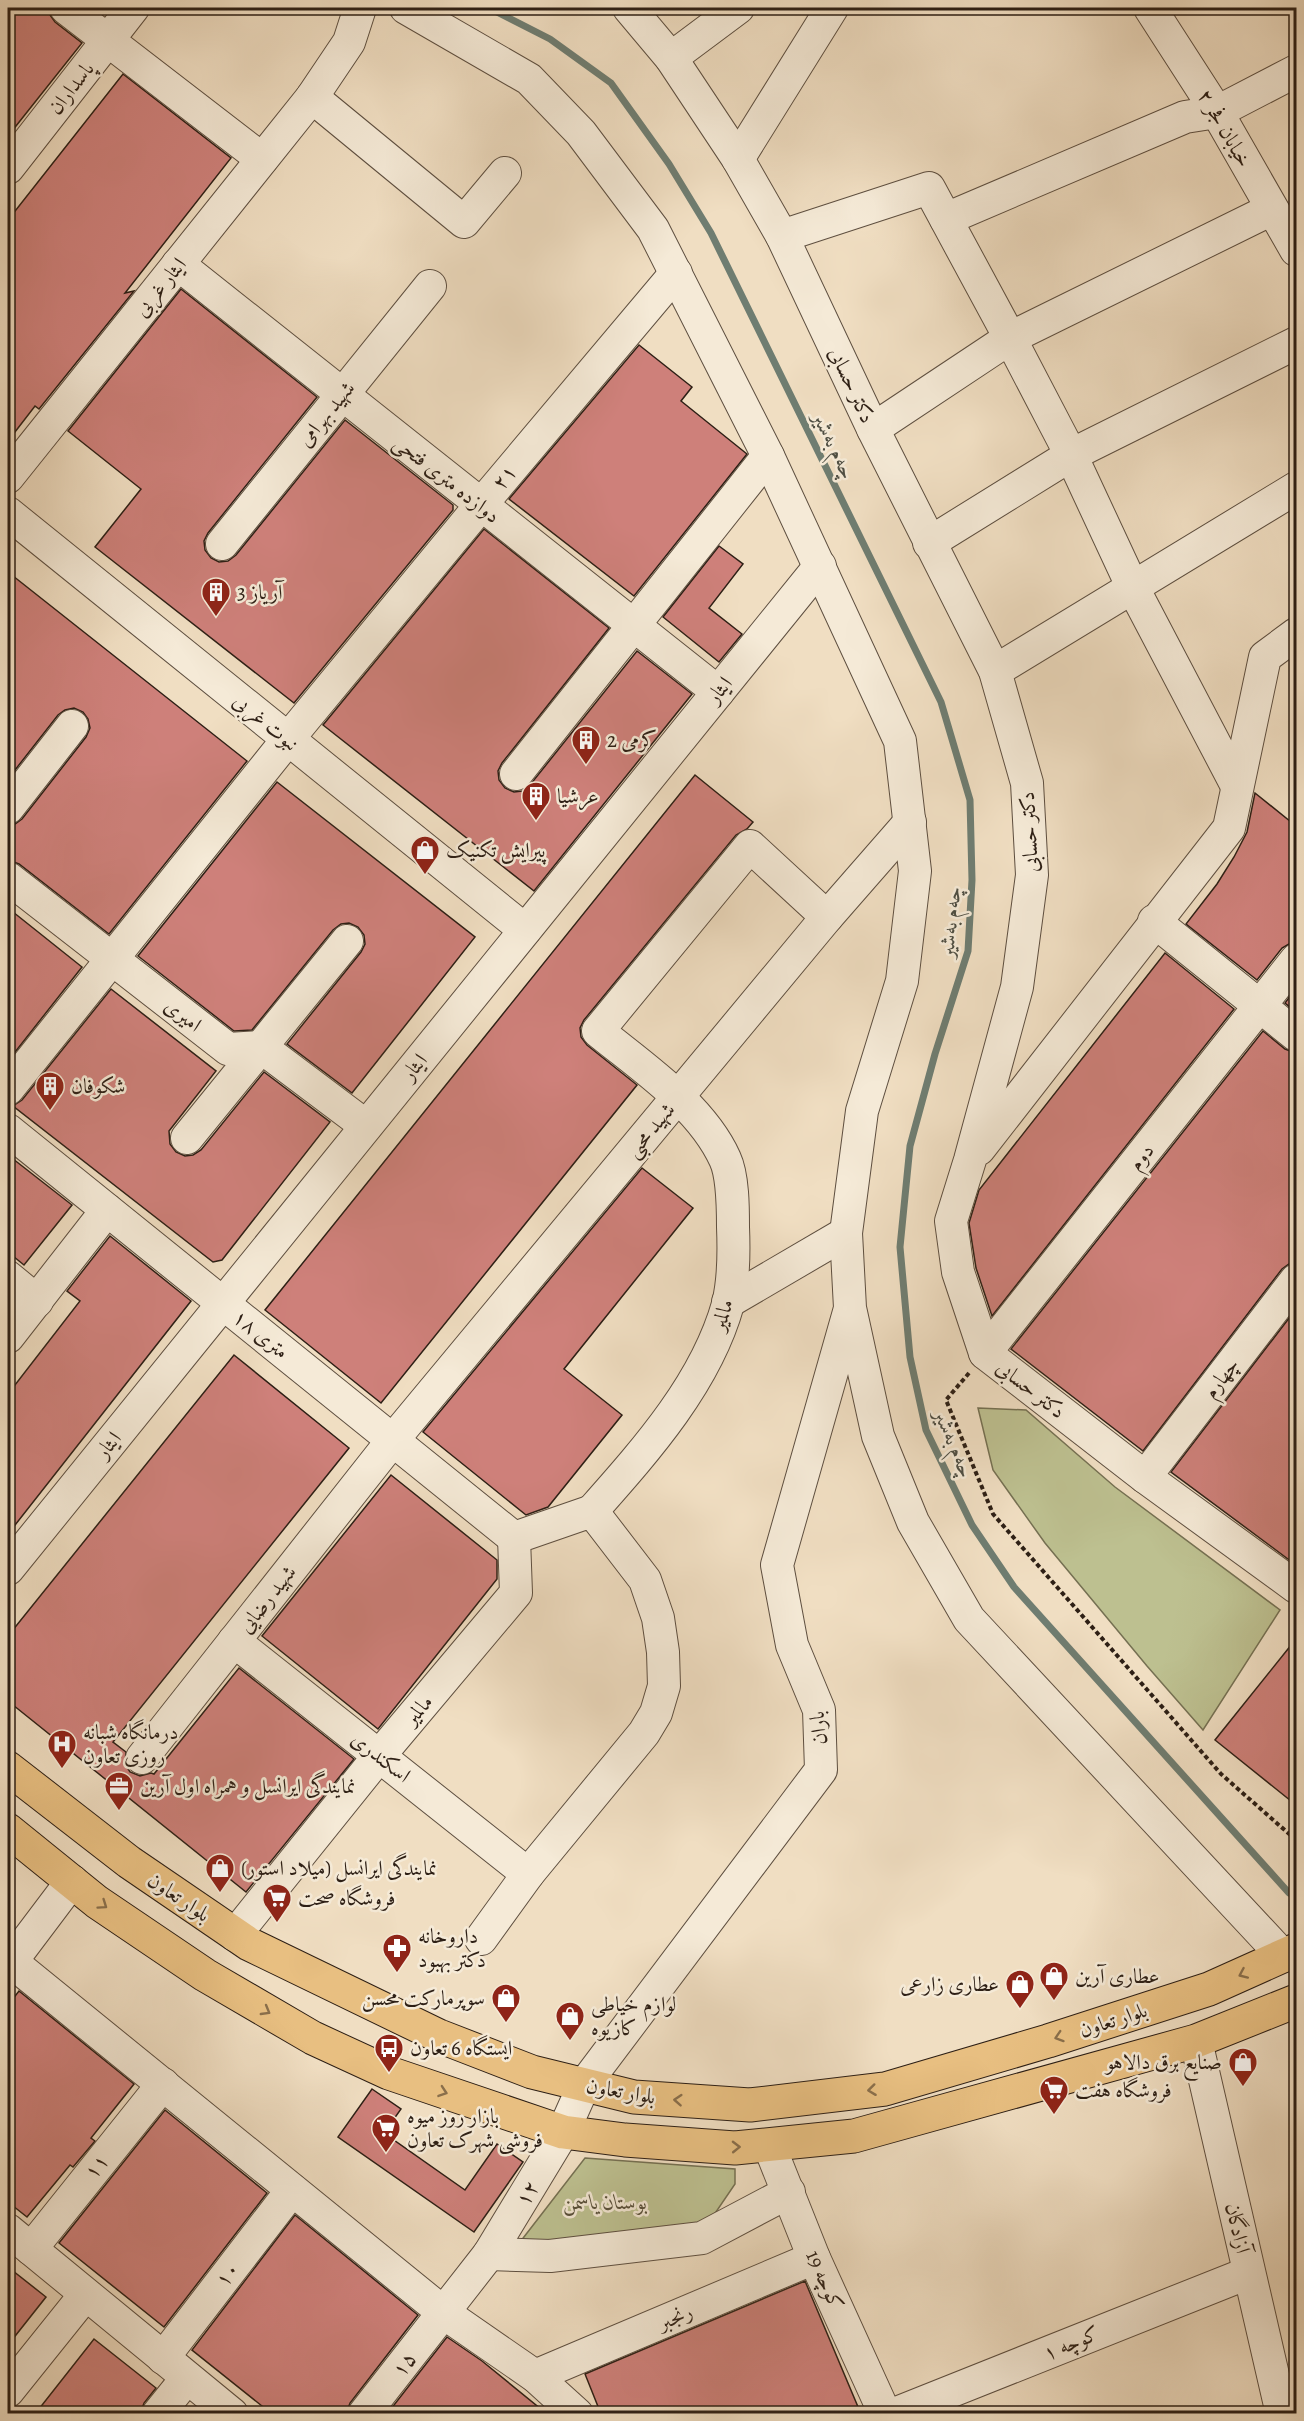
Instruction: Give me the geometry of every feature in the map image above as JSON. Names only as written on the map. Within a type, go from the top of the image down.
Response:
[{"type":"main road","name":"بلوار تعاون","points":[[8,1768],[129,1862],[249,1944],[439,2036],[532,2072],[634,2097],[750,2105],[885,2089],[1048,2041],[1209,1989],[1290,1953]]},
{"type":"main road","name":"بلوار تعاون","points":[[8,1830],[97,1902],[205,1975],[313,2038],[389,2073],[564,2132],[625,2140],[735,2148],[854,2136],[1196,2041],[1296,2001]]},
{"type":"street","points":[[66,8],[262,159]]},
{"type":"street","name":"پاسداران","points":[[8,168],[133,8]]},
{"type":"street","name":"ایثار غربی","points":[[8,477],[312,97],[349,42],[360,8]]},
{"type":"street","points":[[406,8],[530,79],[581,133],[653,229],[768,456],[900,741],[915,871],[902,981],[862,1111],[846,1233],[850,1308],[878,1436],[913,1522],[969,1619],[1290,1953]]},
{"type":"street","name":"دکتر حسابی","points":[[629,8],[671,58],[738,159],[782,236],[873,429],[995,671],[1027,783],[1032,875],[1017,987],[951,1221],[958,1272],[985,1353],[1145,1477],[1296,1587]]},
{"type":"street","points":[[671,58],[738,8]]},
{"type":"street","points":[[738,159],[832,8]]},
{"type":"street","name":"خیابان فجر ۲","points":[[1150,8],[1217,112],[1272,209],[1295,243]]},
{"type":"street","points":[[946,219],[1185,117],[1217,112],[1296,71]]},
{"type":"street","points":[[312,97],[464,222],[505,173]]},
{"type":"street","points":[[782,236],[929,188],[1071,455],[1132,586],[1238,786]]},
{"type":"street","points":[[873,429],[1010,338],[1272,209]]},
{"type":"street","name":"دوازده متری فتحی","points":[[178,264],[480,506],[718,692]]},
{"type":"street","name":"۲۱","points":[[8,1089],[288,739],[676,273]]},
{"type":"street","name":"شهید بهرامی","points":[[222,544],[430,286]]},
{"type":"street","points":[[929,543],[1071,455],[1296,343]]},
{"type":"street","points":[[516,774],[768,456]]},
{"type":"street","points":[[995,671],[1296,488]]},
{"type":"street","name":"نبوت غربی","points":[[8,513],[525,930]]},
{"type":"street","name":"ایثار","points":[[8,1569],[820,566]]},
{"type":"street","points":[[970,1160],[1154,921],[1229,828],[1265,657],[1296,634]]},
{"type":"street","points":[[8,808],[72,726]]},
{"type":"street","name":"شهید محبی","points":[[392,1441],[827,917],[910,822]]},
{"type":"street","name":"مالمیر","points":[[235,1935],[379,1756],[516,1593],[514,1538],[592,1511],[635,1462],[707,1358],[728,1302],[733,1205],[726,1160],[708,1132],[678,1096],[598,1031],[750,846],[827,917]]},
{"type":"street","name":"امیری","points":[[8,879],[228,1050],[261,1047]]},
{"type":"street","points":[[1154,921],[1296,1035]]},
{"type":"street","points":[[187,1138],[346,941]]},
{"type":"street","name":"دوم","points":[[985,1353],[1296,960]]},
{"type":"street","points":[[261,1047],[366,1126]]},
{"type":"street","name":"۱۸ متری","points":[[8,1130],[514,1538]]},
{"type":"street","points":[[8,1337],[107,1210]]},
{"type":"street","points":[[728,1302],[846,1233]]},
{"type":"street","points":[[8,1277],[36,1300]]},
{"type":"street","name":"چهارم","points":[[1145,1477],[1296,1280]]},
{"type":"street","name":"باران","points":[[564,2132],[585,2085],[821,1770],[819,1710],[792,1645],[777,1565],[850,1308]]},
{"type":"street","name":"شهید رضایی","points":[[142,1758],[392,1441]]},
{"type":"street","points":[[481,1939],[528,1874],[644,1733],[656,1713],[664,1686],[663,1652],[658,1618],[645,1580],[592,1511]]},
{"type":"street","name":"اسکندری","points":[[234,1641],[528,1874]]},
{"type":"street","points":[[72,1881],[9,1962],[444,2313],[535,2376],[577,2414]]},
{"type":"street","name":"آزادگان","points":[[1196,2041],[1282,2414]]},
{"type":"street","name":"۱۱","points":[[19,2239],[163,2084]]},
{"type":"street","name":"۱۲","points":[[444,2313],[489,2254],[564,2132]]},
{"type":"street","name":"کوچه 19","points":[[769,2145],[814,2258],[885,2414]]},
{"type":"street","name":"۱۰","points":[[163,2358],[292,2190]]},
{"type":"street","points":[[489,2254],[550,2256],[702,2238],[789,2192]]},
{"type":"street","points":[[19,2239],[232,2414]]},
{"type":"street","name":"رنجبر","points":[[535,2376],[814,2258]]},
{"type":"street","name":"کوچه ۱","points":[[894,2414],[1248,2273]]},
{"type":"street","points":[[8,2391],[85,2295]]},
{"type":"street","name":"۱۵","points":[[364,2414],[444,2313]]},
{"type":"street","points":[[158,2414],[187,2378]]},
{"type":"path","points":[[985,1353],[946,1400],[993,1514],[1221,1774],[1296,1840]]},
{"type":"green space","points":[[978,1408],[1026,1410],[1115,1487],[1280,1610],[1203,1730],[1045,1543],[993,1470]]},
{"type":"green space","name":"بوستان یاسمن","points":[[585,2158],[735,2169],[735,2184],[701,2234],[517,2246]]},
{"type":"building","points":[[8,8],[48,8],[55,22],[82,43],[8,136]]},
{"type":"building","points":[[123,74],[231,158],[125,293],[134,291],[39,409],[35,406],[8,441],[8,220]]},
{"type":"building","points":[[181,289],[317,397],[208,533],[204,541],[205,550],[211,558],[219,562],[228,561],[236,555],[345,420],[453,505],[453,510],[294,703],[95,547],[141,489],[68,431]]},
{"type":"building","points":[[639,345],[692,387],[681,401],[747,454],[634,596],[509,499]]},
{"type":"building","points":[[484,529],[609,628],[502,763],[498,771],[499,780],[505,788],[514,792],[522,791],[530,785],[637,651],[692,694],[534,891],[323,725]]},
{"type":"building","points":[[719,546],[743,564],[709,608],[742,634],[719,662],[663,617]]},
{"type":"building","points":[[8,572],[247,761],[109,934],[19,864],[8,860],[8,826],[22,819],[86,737],[90,728],[83,712],[74,708],[65,710],[58,715],[8,779]]},
{"type":"building","points":[[695,775],[753,822],[747,829],[736,835],[584,1020],[580,1028],[581,1037],[587,1045],[637,1085],[381,1403],[265,1310]]},
{"type":"building","points":[[277,782],[475,937],[352,1093],[287,1044],[361,952],[365,944],[364,935],[358,927],[349,923],[341,924],[333,930],[252,1030],[234,1031],[138,956]]},
{"type":"building","points":[[1255,793],[1296,826],[1296,942],[1282,948],[1257,980],[1186,924],[1217,884],[1234,857],[1247,832]]},
{"type":"building","points":[[8,908],[82,967],[8,1061]]},
{"type":"building","points":[[1165,953],[1234,1009],[992,1316],[976,1268],[969,1223],[979,1190]]},
{"type":"building","points":[[1296,988],[1296,1012],[1285,1003]]},
{"type":"building","points":[[111,989],[216,1071],[169,1131],[170,1144],[176,1152],[185,1156],[193,1155],[201,1150],[264,1072],[330,1122],[222,1260],[213,1262],[13,1106],[22,1100]]},
{"type":"building","points":[[1263,1031],[1285,1049],[1296,1053],[1296,1262],[1282,1269],[1143,1451],[1011,1349]]},
{"type":"building","points":[[8,1155],[72,1205],[24,1265],[8,1252]]},
{"type":"building","points":[[642,1168],[693,1208],[564,1369],[622,1415],[548,1507],[526,1515],[423,1432]]},
{"type":"building","points":[[110,1236],[191,1301],[8,1534],[8,1394],[80,1301],[67,1291]]},
{"type":"building","points":[[1296,1309],[1296,1565],[1171,1472]]},
{"type":"building","points":[[234,1355],[349,1448],[113,1742],[126,1752],[125,1764],[130,1772],[140,1776],[154,1774],[239,1668],[354,1759],[246,1892],[8,1701],[8,1636]]},
{"type":"building","points":[[391,1475],[497,1560],[497,1579],[378,1729],[262,1636]]},
{"type":"building","points":[[1296,1639],[1296,1805],[1215,1740]]},
{"type":"building","points":[[19,1991],[134,2084],[91,2138],[95,2141],[73,2167],[70,2165],[27,2217],[8,2202],[8,2005]]},
{"type":"building","name":"بازار روز میوه فروشی شهرک تعاون","points":[[372,2089],[401,2109],[384,2133],[465,2190],[497,2144],[523,2162],[474,2232],[338,2137]]},
{"type":"building","points":[[165,2110],[267,2193],[164,2327],[59,2243]]},
{"type":"building","points":[[295,2215],[418,2315],[350,2403],[346,2414],[272,2414],[192,2350]]},
{"type":"building","points":[[8,2267],[46,2297],[8,2345]]},
{"type":"building","points":[[805,2281],[861,2414],[601,2414],[585,2374]]},
{"type":"building","points":[[447,2337],[482,2361],[547,2414],[387,2414]]},
{"type":"building","points":[[94,2339],[156,2388],[144,2403],[140,2414],[35,2414]]},
{"type":"waterway","name":"چەم بەشیر","points":[[489,8],[550,39],[611,83],[669,164],[711,233],[941,702],[970,800],[972,880],[968,951],[935,1054],[910,1146],[900,1247],[910,1357],[926,1430],[972,1525],[1014,1587],[1289,1893]]},
{"type":"place","name":"آریاز 3","points":[[216,618]]},
{"type":"place","name":"کرمی 2","points":[[586,766]]},
{"type":"place","name":"عرشیا","points":[[536,822]]},
{"type":"place","name":"پیرایش تکنیک","points":[[425,876]]},
{"type":"place","name":"شکوفان","points":[[50,1112]]},
{"type":"place","name":"درمانگاه شبانه روزی تعاون","points":[[62,1770]]},
{"type":"place","name":"نمایندگی ایرانسل و همراه اول آرین","points":[[119,1812]]},
{"type":"place","name":"نمایندگی ایرانسل (میلاد استور)","points":[[220,1894]]},
{"type":"place","name":"فروشگاه صحت","points":[[277,1924]]},
{"type":"place","name":"داروخانه دکتر بهبود","points":[[397,1974]]},
{"type":"place","name":"عطاری آرین","points":[[1054,2002]]},
{"type":"place","name":"عطاری زارعی","points":[[1020,2010]]},
{"type":"place","name":"سوپرمارکت محسن","points":[[506,2024]]},
{"type":"place","name":"لوازم خیاطی کازیوه","points":[[570,2042]]},
{"type":"place","name":"ایستگاه 6 تعاون","points":[[389,2074]]},
{"type":"place","name":"صنایع برق دالاهو","points":[[1243,2088]]},
{"type":"place","name":"فروشگاه هفت","points":[[1054,2116]]},
{"type":"place","name":"بازار روز میوه فروشی شهرک تعاون","points":[[386,2154]]}]
